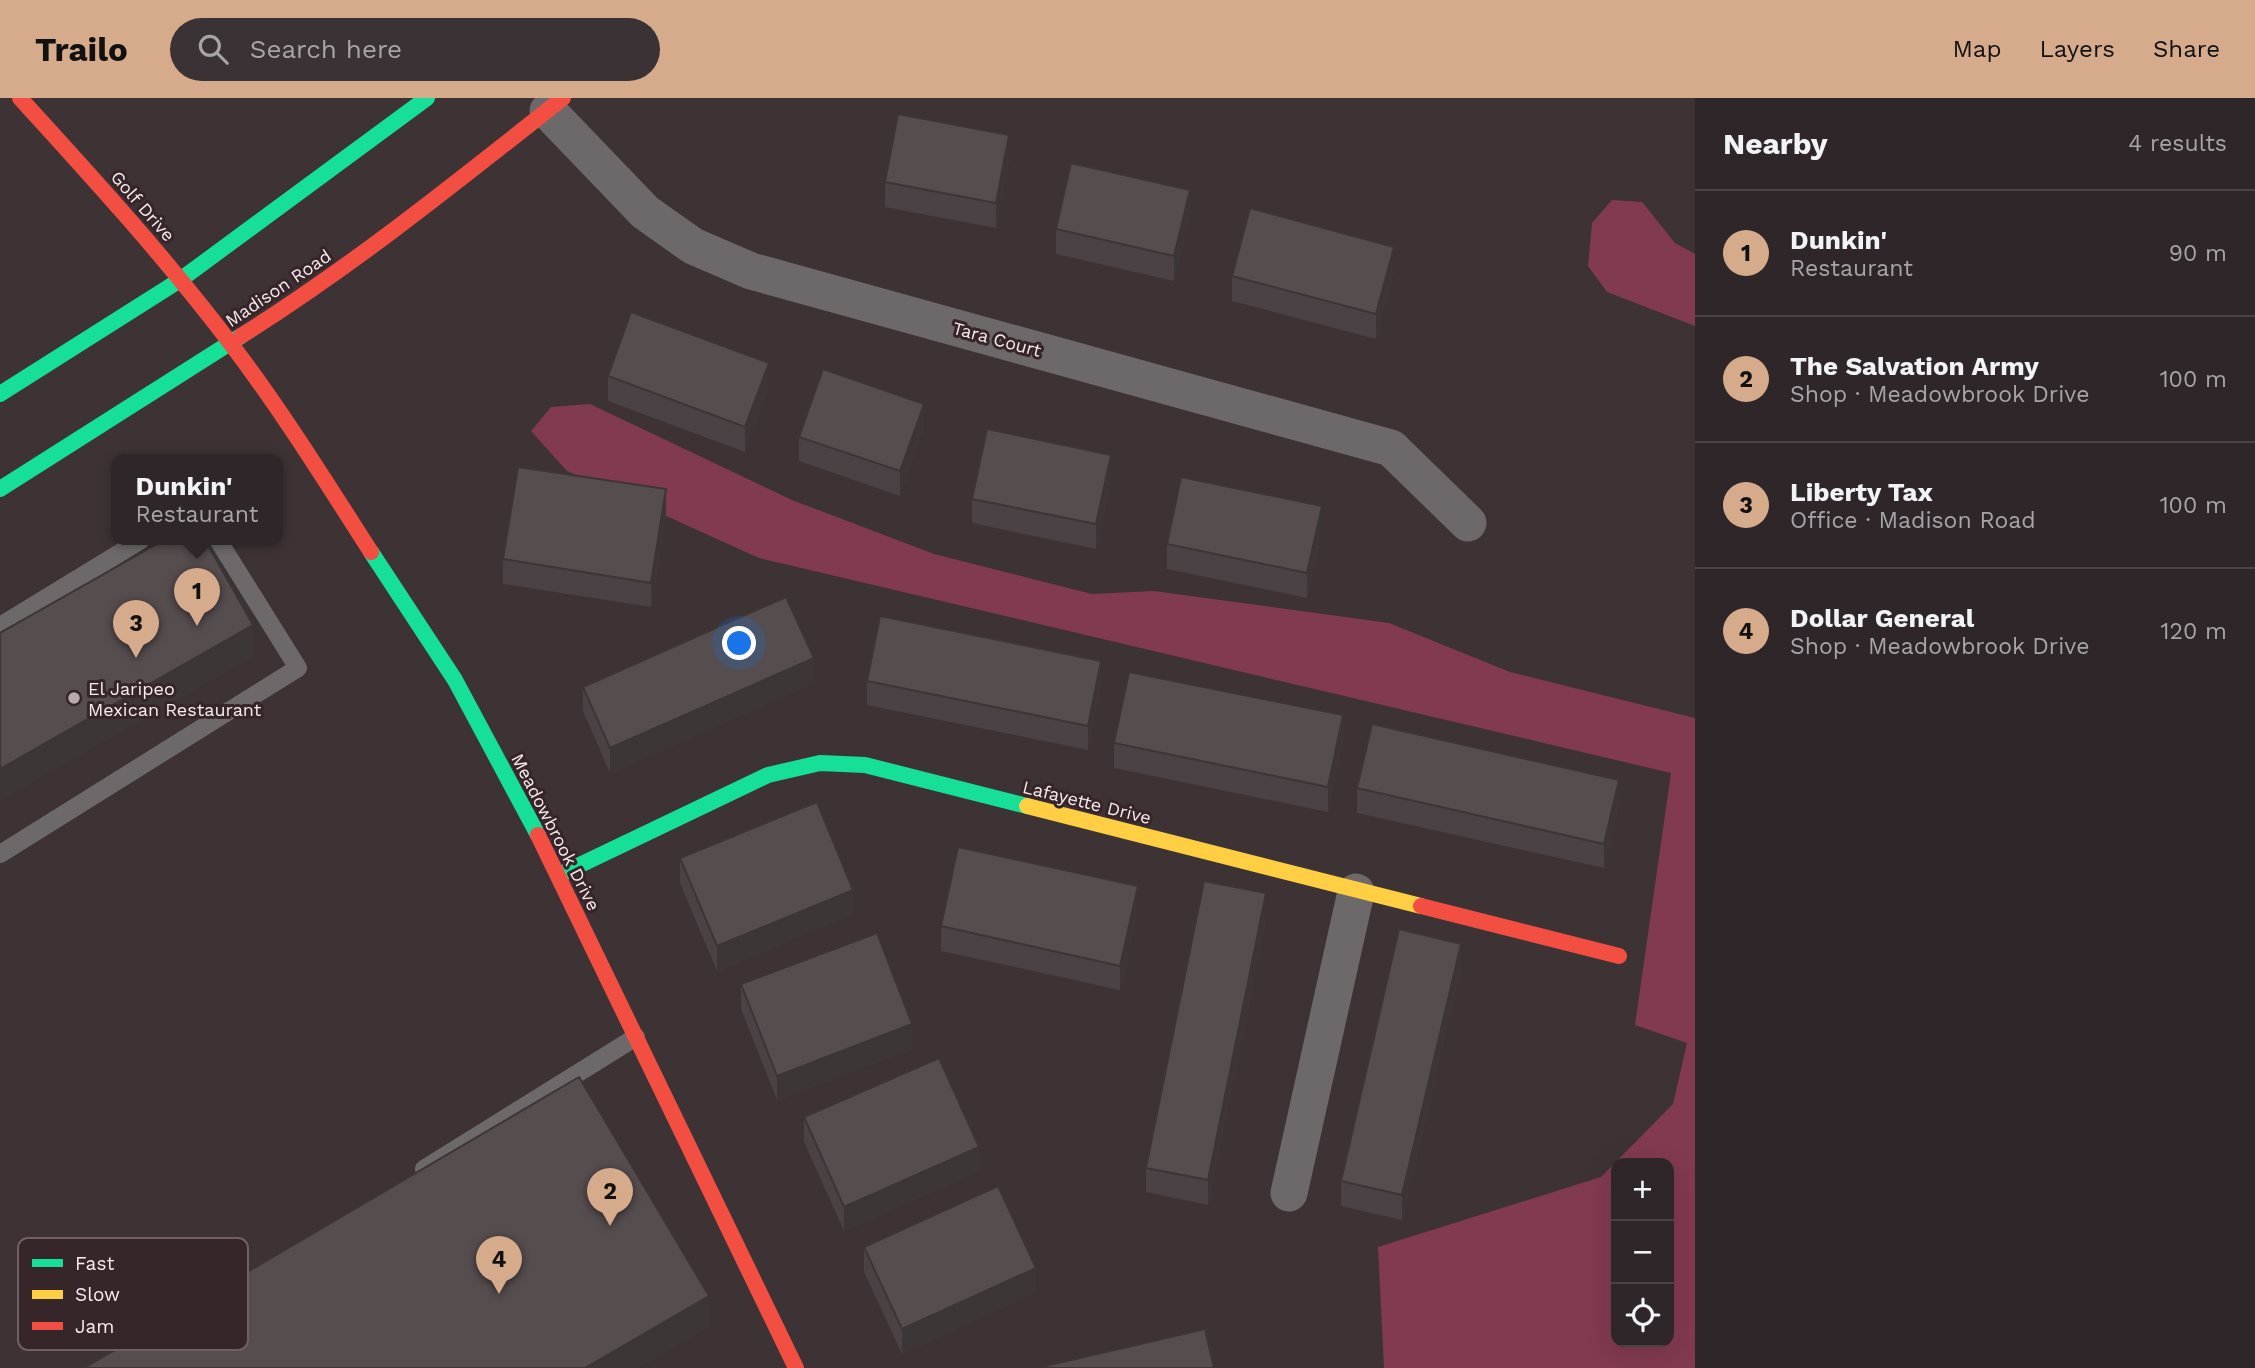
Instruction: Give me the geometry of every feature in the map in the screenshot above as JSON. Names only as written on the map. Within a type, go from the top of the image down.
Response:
[{"type":"street","name":"Golf Drive","points":[[20,98],[139,228],[231,344]]},
{"type":"street","points":[[0,394],[180,280],[427,98]]},
{"type":"street","name":"Madison Road","points":[[0,489],[231,344],[323,282],[555,105]]},
{"type":"street","name":"Tara Court","points":[[555,105],[645,212],[693,246],[751,271],[1391,448],[1468,523]]},
{"type":"street","name":"Meadowbrook Drive","points":[[231,344],[272,400],[455,680],[559,875],[796,1368]]},
{"type":"street","name":"Lafayette Drive","points":[[559,875],[768,775],[820,763],[865,765],[1356,892],[1619,956]]},
{"type":"street","points":[[1289,1193],[1356,892]]},
{"type":"lane","points":[[0,626],[133,545]]},
{"type":"lane","points":[[0,854],[298,668],[221,545]]},
{"type":"lane","points":[[404,1181],[636,1037]]},
{"type":"shaded area","points":[[1612,200],[1642,202],[1675,243],[1695,254],[1695,326],[1607,292],[1588,266],[1592,223]]},
{"type":"shaded area","points":[[590,404],[792,500],[934,554],[1092,594],[1154,591],[1389,623],[1510,672],[1695,718],[1695,1368],[1384,1368],[1378,1247],[1601,1177],[1611,1167],[1611,1347],[1674,1347],[1674,1158],[1620,1158],[1673,1104],[1687,1043],[1635,1025],[1671,773],[759,558],[567,471],[531,431],[551,407]]},
{"type":"building","points":[[898,114],[1009,135],[996,203],[885,182]]},
{"type":"building","points":[[1071,163],[1190,190],[1174,256],[1056,229]]},
{"type":"building","points":[[1250,208],[1394,247],[1376,314],[1232,276]]},
{"type":"building","points":[[631,312],[769,363],[745,427],[608,376]]},
{"type":"building","points":[[823,369],[924,404],[900,471],[799,437]]},
{"type":"building","points":[[987,429],[1111,455],[1096,524],[972,499]]},
{"type":"building","points":[[518,467],[666,489],[651,583],[503,559]]},
{"type":"building","points":[[1181,477],[1322,506],[1307,573],[1167,544]]},
{"type":"building","points":[[155,545],[208,545],[253,625],[0,769],[0,633]]},
{"type":"building","points":[[786,597],[814,658],[610,748],[583,687]]},
{"type":"building","points":[[880,616],[1101,661],[1088,726],[867,681]]},
{"type":"building","points":[[1129,672],[1343,715],[1328,787],[1114,743]]},
{"type":"building","points":[[1372,724],[1619,780],[1604,844],[1357,788]]},
{"type":"building","points":[[817,802],[853,890],[717,946],[680,858]]},
{"type":"building","points":[[958,847],[1138,886],[1120,966],[941,926]]},
{"type":"building","points":[[1204,881],[1266,893],[1208,1180],[1146,1168]]},
{"type":"building","points":[[1399,929],[1461,944],[1402,1195],[1341,1181]]},
{"type":"building","points":[[877,933],[912,1024],[777,1076],[741,984]]},
{"type":"building","points":[[939,1058],[979,1147],[844,1207],[804,1117]]},
{"type":"building","points":[[579,1077],[709,1296],[585,1368],[84,1368],[115,1350],[248,1350],[248,1272]]},
{"type":"building","points":[[998,1186],[1036,1268],[902,1329],[864,1247]]},
{"type":"building","points":[[1205,1329],[1214,1368],[1037,1368]]},
{"type":"traffic: fast","points":[[0,394],[180,280],[427,98]]},
{"type":"traffic: fast","points":[[0,489],[241,336]]},
{"type":"traffic: fast","points":[[371,552],[455,680],[538,835]]},
{"type":"traffic: fast","points":[[559,875],[768,775],[820,763],[865,765],[1027,806]]},
{"type":"traffic: slow","points":[[1027,806],[1421,906]]},
{"type":"traffic: jam","points":[[20,98],[155,249],[231,344],[286,421],[371,552]]},
{"type":"traffic: jam","points":[[241,336],[365,251],[563,98]]},
{"type":"traffic: jam","points":[[538,835],[796,1368]]},
{"type":"traffic: jam","points":[[1421,906],[1619,956]]},
{"type":"place","name":"Dunkin'","points":[[197,626]]},
{"type":"place","name":"Liberty Tax","points":[[136,658]]},
{"type":"place","name":"El Jaripeo Mexican Restaurant","points":[[74,698]]},
{"type":"place","name":"The Salvation Army","points":[[610,1226]]},
{"type":"place","name":"Dollar General","points":[[499,1294]]}]
